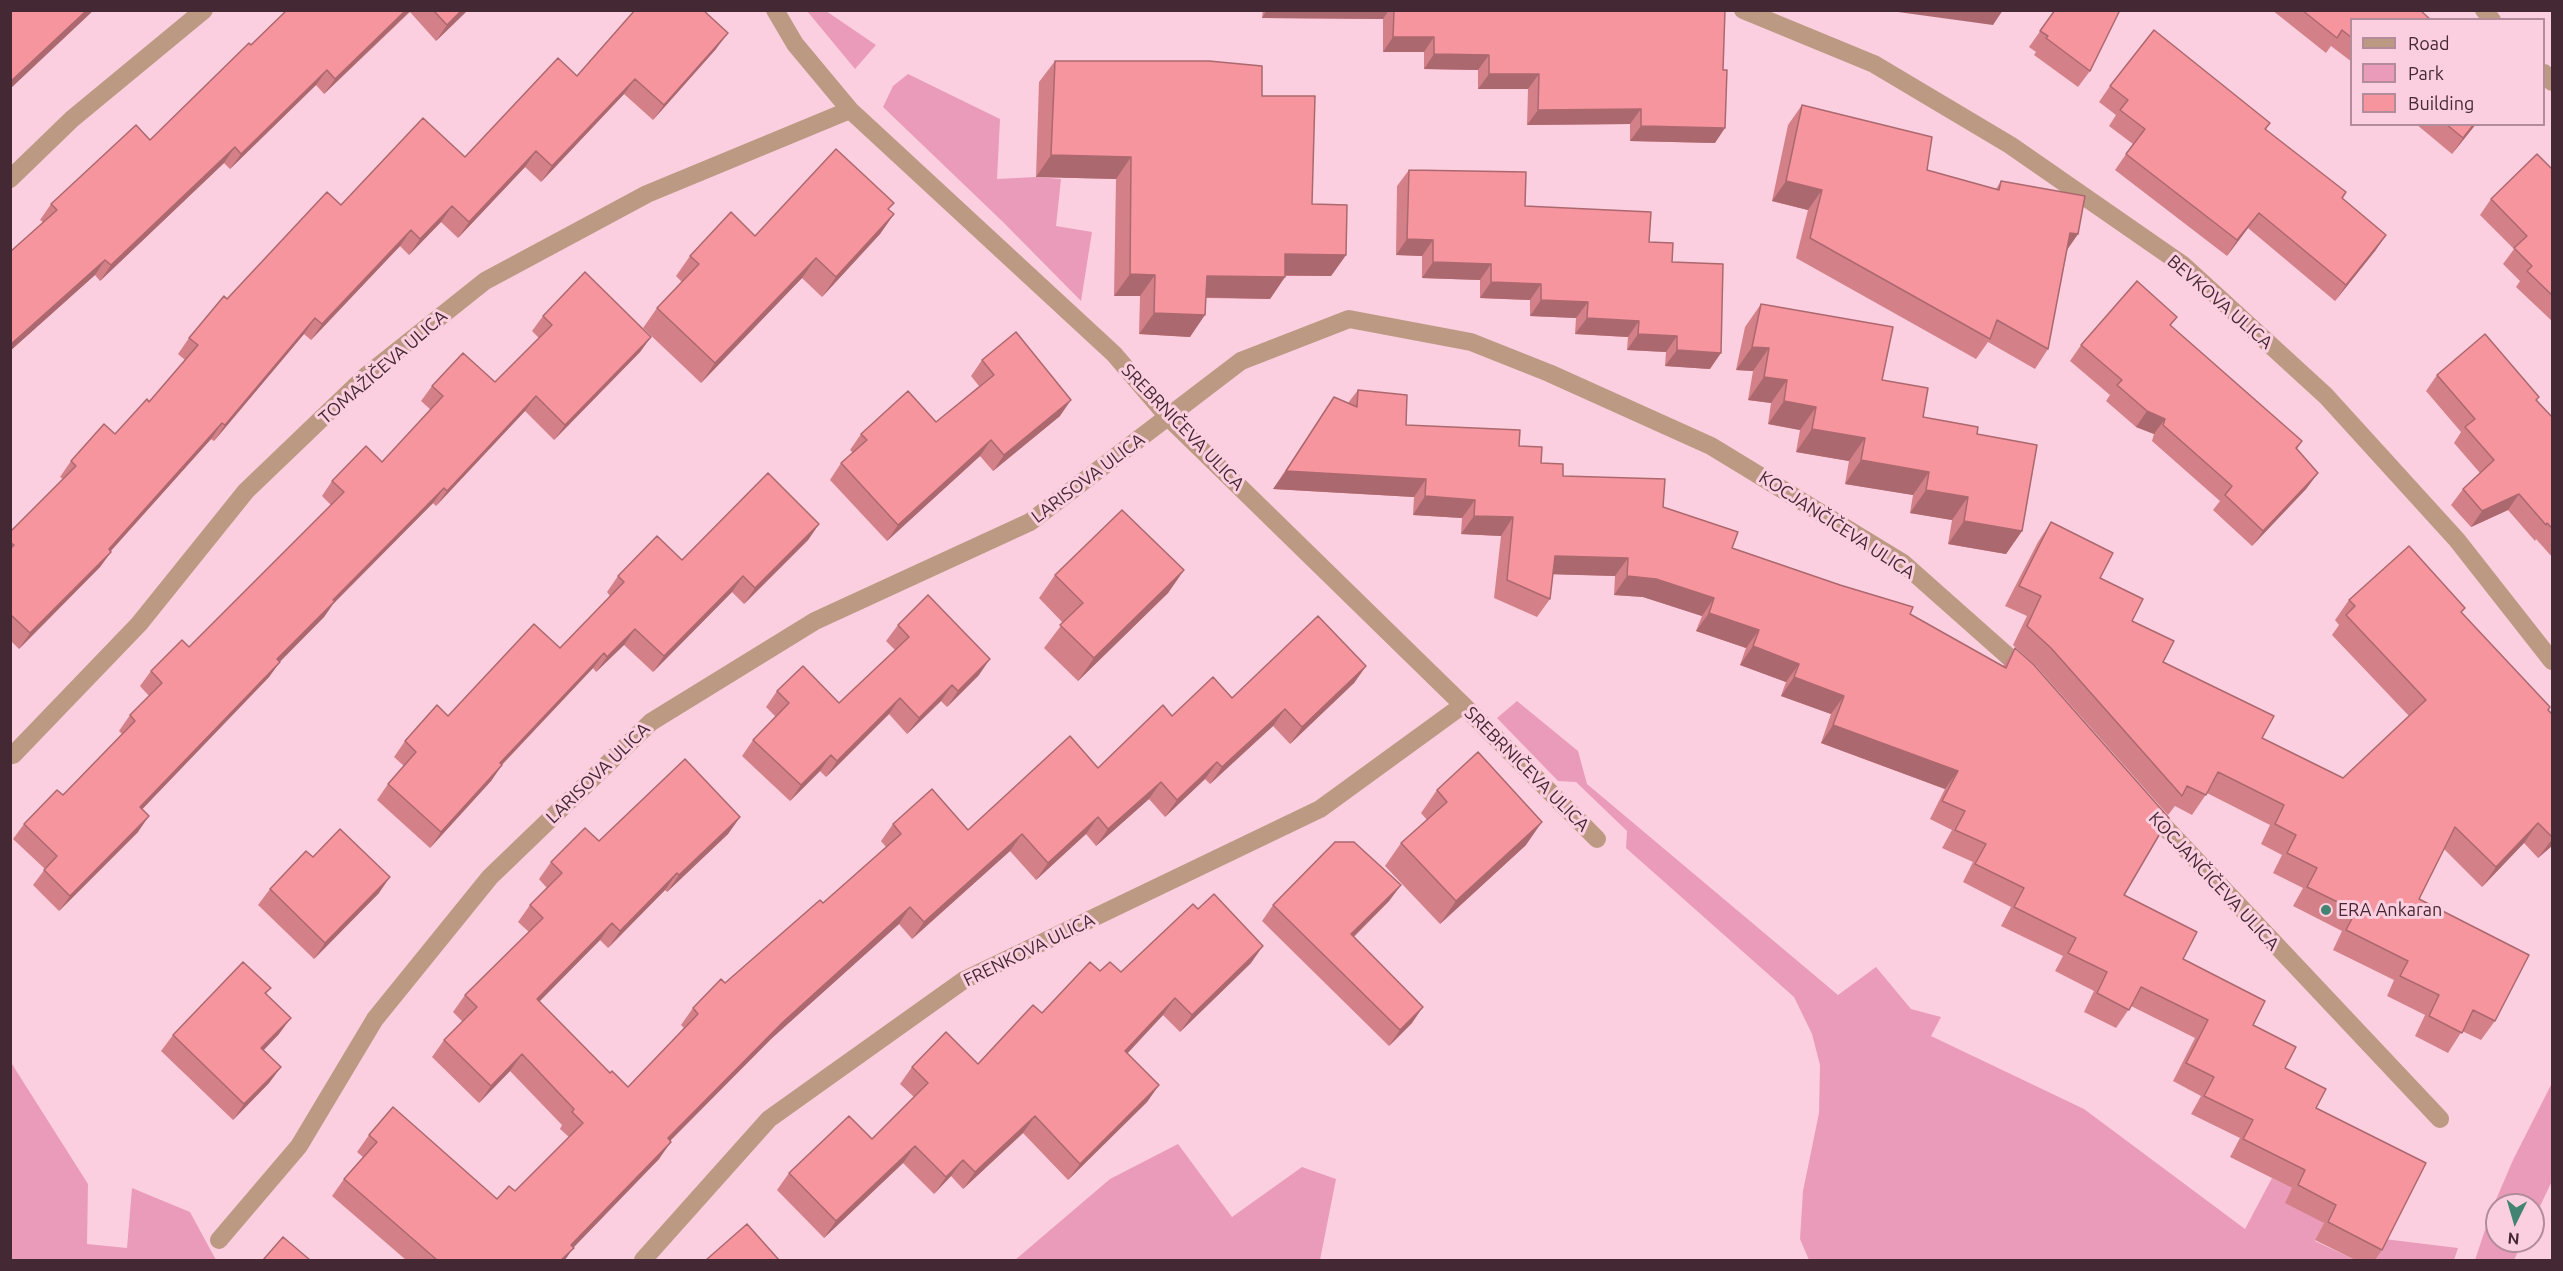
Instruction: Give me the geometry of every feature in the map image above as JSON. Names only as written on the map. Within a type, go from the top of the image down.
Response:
[{"type":"street","points":[[10,179],[72,119],[204,10]]},
{"type":"street","name":"SREBRNIČEVA ULICA","points":[[775,10],[795,44],[850,110],[1114,354],[1168,417],[1597,839]]},
{"type":"street","name":"BEVKOVA ULICA","points":[[1743,10],[1874,64],[2010,145],[2183,265],[2326,396],[2457,540],[2553,661]]},
{"type":"street","name":"TOMAŽIČEVA ULICA","points":[[13,755],[139,624],[246,491],[368,375],[485,281],[647,194],[850,110]]},
{"type":"street","name":"KOCJANČIČEVA ULICA","points":[[1168,417],[1241,361],[1349,319],[1471,342],[1549,373],[1721,452],[1903,563],[2037,684]]},
{"type":"street","name":"LARISOVA ULICA","points":[[219,1240],[299,1146],[375,1019],[490,877],[651,722],[814,621],[1030,522],[1168,417]]},
{"type":"street","name":"FRENKOVA ULICA","points":[[643,1260],[769,1119],[964,980],[1320,809],[1463,705]]},
{"type":"street","name":"KOCJANČIČEVA ULICA","points":[[2132,792],[2440,1119]]},
{"type":"green space","points":[[807,11],[826,11],[876,45],[855,69]]},
{"type":"green space","points":[[908,74],[1000,119],[997,179],[1036,177],[1061,179],[1056,226],[1092,232],[1081,301],[1003,222],[883,107],[893,86]]},
{"type":"green space","points":[[1517,701],[1578,751],[1587,784],[1838,995],[1876,967],[1911,1009],[1941,1017],[1931,1036],[2084,1109],[2245,1229],[2272,1178],[2292,1188],[2324,1223],[2315,1241],[2355,1260],[1809,1260],[1800,1239],[1803,1191],[1819,1113],[1820,1065],[1812,1034],[1794,997],[1626,848],[1627,831],[1576,782],[1558,781],[1497,718]]},
{"type":"green space","points":[[10,1061],[88,1184],[87,1244],[127,1248],[132,1188],[190,1212],[216,1260],[11,1260]]},
{"type":"green space","points":[[2552,1083],[2552,1181],[2545,1196],[2545,1193],[2499,1193]]},
{"type":"green space","points":[[1178,1144],[1232,1217],[1302,1167],[1336,1179],[1320,1260],[1015,1260],[1110,1179]]},
{"type":"green space","points":[[2485,1230],[2485,1253],[2517,1253],[2514,1260],[2475,1260]]},
{"type":"green space","points":[[2384,1239],[2458,1248],[2454,1260],[2373,1260]]},
{"type":"building","points":[[10,10],[87,10],[10,82]]},
{"type":"building","points":[[287,10],[406,10],[335,79],[327,70],[241,154],[235,147],[111,265],[105,260],[10,345],[10,252],[57,210],[51,204],[136,125],[150,140],[249,43],[251,45]]},
{"type":"building","points":[[433,10],[462,10],[447,25]]},
{"type":"building","points":[[635,10],[703,10],[728,33],[664,105],[635,79],[552,166],[536,151],[469,222],[452,206],[420,239],[411,230],[322,324],[315,318],[225,425],[222,423],[109,549],[111,552],[30,633],[10,614],[10,549],[14,545],[10,542],[10,532],[76,466],[71,461],[104,424],[115,434],[147,399],[149,402],[198,345],[189,338],[224,296],[227,299],[327,192],[341,205],[423,118],[465,157],[558,58],[577,76]]},
{"type":"building","points":[[1394,10],[1725,10],[1723,70],[1727,70],[1725,128],[1641,126],[1641,109],[1538,110],[1539,74],[1489,74],[1489,55],[1434,54],[1434,37],[1393,37]]},
{"type":"building","points":[[2055,10],[2120,10],[2090,71],[2040,31]]},
{"type":"building","points":[[2302,10],[2420,10],[2429,18],[2350,18],[2350,36],[2342,30],[2337,38]]},
{"type":"building","points":[[2154,30],[2270,123],[2265,129],[2346,192],[2342,198],[2386,235],[2346,285],[2259,213],[2237,240],[2126,154],[2145,129],[2120,110],[2128,100],[2110,86]]},
{"type":"building","points":[[1055,61],[1209,61],[1262,66],[1262,96],[1315,96],[1312,204],[1347,205],[1346,255],[1285,254],[1285,277],[1207,276],[1205,315],[1154,313],[1155,275],[1130,274],[1131,157],[1051,155]]},
{"type":"building","points":[[1802,105],[1932,137],[1927,170],[1999,190],[2001,181],[2085,196],[2078,234],[2070,233],[2048,349],[1997,320],[1990,339],[1810,238],[1822,190],[1786,181]]},
{"type":"building","points":[[2448,126],[2472,126],[2463,138]]},
{"type":"building","points":[[836,149],[894,203],[888,209],[894,214],[836,277],[816,258],[715,363],[657,308],[699,264],[690,256],[731,212],[755,236]]},
{"type":"building","points":[[2537,154],[2553,170],[2553,296],[2527,271],[2532,266],[2514,248],[2527,236],[2491,199]]},
{"type":"building","points":[[1409,170],[1526,172],[1525,206],[1651,212],[1649,242],[1673,243],[1672,262],[1723,264],[1721,353],[1677,350],[1677,336],[1638,334],[1639,321],[1587,318],[1588,302],[1541,300],[1541,284],[1491,282],[1491,264],[1433,262],[1433,240],[1407,239]]},
{"type":"building","points":[[585,272],[651,337],[565,425],[536,396],[447,491],[444,488],[277,659],[280,662],[140,807],[149,816],[70,896],[44,870],[57,856],[24,824],[57,790],[63,795],[135,721],[130,715],[162,683],[151,671],[182,640],[189,647],[344,492],[332,481],[366,446],[382,462],[443,396],[432,386],[463,353],[495,382],[552,325],[543,316]]},
{"type":"building","points":[[2137,281],[2177,317],[2170,325],[2302,441],[2296,448],[2318,473],[2263,531],[2225,495],[2232,486],[2163,425],[2165,419],[2147,411],[2117,385],[2122,380],[2081,345]]},
{"type":"building","points":[[1761,304],[1893,327],[1882,380],[1928,388],[1923,417],[1978,427],[1977,434],[2037,445],[2022,531],[1964,521],[1968,497],[1926,490],[1929,472],[1861,460],[1865,438],[1812,429],[1816,407],[1784,401],[1787,380],[1764,377],[1769,348],[1752,347]]},
{"type":"building","points":[[1016,332],[1071,400],[1004,455],[991,440],[898,525],[841,463],[867,440],[861,434],[908,391],[936,422],[994,375],[982,360]]},
{"type":"building","points":[[2485,334],[2539,397],[2536,400],[2553,418],[2553,529],[2547,523],[2546,525],[2519,494],[2482,511],[2463,489],[2494,460],[2465,427],[2475,419],[2437,375]]},
{"type":"building","points":[[1358,390],[1407,395],[1406,425],[1520,430],[1519,446],[1542,447],[1541,463],[1563,464],[1563,476],[1665,479],[1663,507],[1738,532],[1732,548],[1913,607],[1910,614],[2006,668],[2015,648],[2034,665],[2169,818],[2124,895],[2197,932],[2183,959],[2265,1001],[2253,1025],[2296,1047],[2285,1068],[2326,1089],[2316,1108],[2426,1163],[2382,1250],[2328,1222],[2336,1205],[2298,1185],[2305,1170],[2243,1139],[2253,1120],[2204,1096],[2214,1077],[2186,1063],[2208,1020],[2141,987],[2129,1010],[2097,993],[2107,972],[2068,953],[2076,938],[2014,907],[2024,888],[1975,864],[1986,844],[1955,830],[1965,811],[1942,801],[1958,771],[1833,725],[1844,696],[1794,677],[1799,664],[1753,646],[1759,630],[1709,613],[1714,598],[1656,579],[1627,576],[1628,558],[1555,556],[1550,599],[1507,580],[1513,517],[1474,516],[1475,500],[1425,496],[1426,479],[1286,471],[1334,397],[1357,407]]},
{"type":"building","points":[[768,473],[819,524],[755,588],[743,576],[664,656],[635,629],[607,657],[604,653],[500,763],[502,765],[441,832],[388,784],[416,752],[405,741],[437,705],[448,716],[534,624],[560,648],[624,582],[618,576],[657,536],[682,560]]},
{"type":"building","points":[[1122,510],[1184,570],[1094,658],[1060,625],[1083,603],[1055,575]]},
{"type":"building","points":[[2051,522],[2113,553],[2100,578],[2143,599],[2132,621],[2174,641],[2163,662],[2274,716],[2262,738],[2343,778],[2426,700],[2346,615],[2355,606],[2349,600],[2409,546],[2465,608],[2461,612],[2550,707],[2548,710],[2553,715],[2553,838],[2538,823],[2496,867],[2455,827],[2419,899],[2529,955],[2495,1021],[2473,1010],[2462,1033],[2429,1016],[2439,995],[2400,976],[2408,961],[2346,930],[2356,911],[2307,887],[2317,868],[2287,853],[2296,835],[2275,824],[2284,805],[2218,772],[2206,795],[2187,786],[2182,796],[2051,648],[2027,626],[2041,596],[2019,586]]},
{"type":"building","points":[[928,595],[990,659],[958,691],[952,685],[919,718],[900,698],[837,761],[831,755],[801,785],[753,740],[789,703],[777,691],[803,666],[839,703],[909,637],[898,625]]},
{"type":"building","points":[[1318,616],[1366,666],[1302,727],[1285,709],[1222,767],[1217,762],[1177,800],[1161,782],[1108,829],[1098,817],[1048,863],[1022,834],[924,922],[910,907],[783,1022],[668,1138],[671,1142],[571,1245],[574,1248],[561,1260],[437,1260],[344,1179],[377,1142],[369,1135],[393,1107],[497,1199],[509,1186],[515,1191],[583,1123],[572,1112],[574,1109],[522,1054],[491,1086],[444,1040],[477,1007],[465,995],[543,918],[530,905],[562,873],[551,862],[585,828],[599,841],[685,759],[740,817],[679,875],[677,873],[620,931],[612,923],[537,999],[610,1073],[612,1071],[628,1087],[698,1014],[693,1008],[721,979],[725,983],[820,900],[823,903],[901,834],[893,824],[932,789],[968,830],[1070,736],[1098,768],[1163,705],[1172,716],[1213,677],[1232,698]]},
{"type":"building","points":[[1478,752],[1542,822],[1456,901],[1401,843],[1447,802],[1437,790]]},
{"type":"building","points":[[340,829],[390,877],[325,943],[270,889],[306,851],[313,857]]},
{"type":"building","points":[[1335,842],[1354,842],[1401,885],[1351,934],[1423,1007],[1400,1030],[1273,905]]},
{"type":"building","points":[[1214,894],[1263,946],[1192,1015],[1175,998],[1125,1051],[1159,1085],[1080,1164],[1035,1116],[975,1172],[963,1160],[946,1177],[915,1146],[836,1221],[789,1173],[849,1116],[872,1139],[928,1083],[912,1067],[946,1032],[978,1064],[1033,1005],[1042,1013],[1090,962],[1100,971],[1110,962],[1121,972],[1193,904],[1198,909]]},
{"type":"building","points":[[243,962],[271,988],[265,993],[291,1018],[261,1048],[281,1067],[244,1104],[173,1035]]},
{"type":"building","points":[[747,1224],[779,1260],[706,1260]]},
{"type":"building","points":[[283,1237],[310,1260],[263,1260]]},
{"type":"place","name":"ERA Ankaran","points":[[2326,910]]}]
